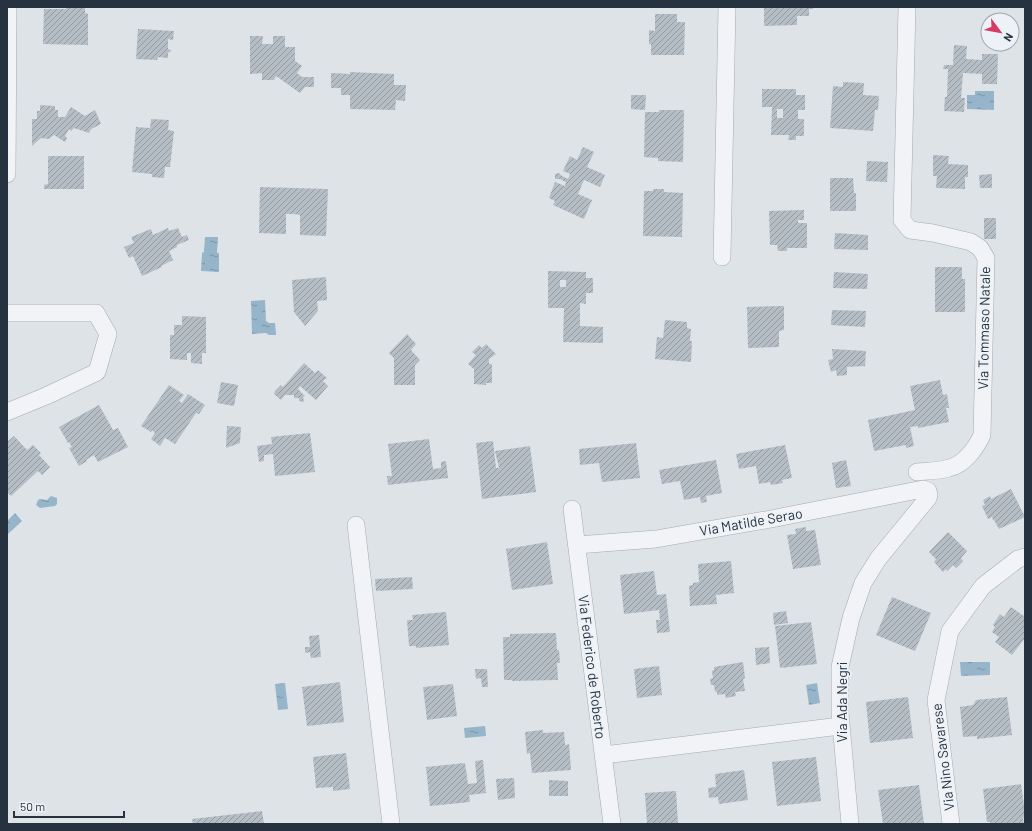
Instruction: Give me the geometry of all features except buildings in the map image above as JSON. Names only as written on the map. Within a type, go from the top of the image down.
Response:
[{"type":"street","points":[[7,174],[8,7]]},
{"type":"street","points":[[722,257],[727,7]]},
{"type":"street","name":"Via Tommaso Natale","points":[[907,7],[902,220],[910,230],[933,233],[971,242],[980,248],[986,258],[982,435],[977,446],[964,460],[951,468],[917,472]]},
{"type":"street","points":[[7,312],[96,313],[108,334],[97,372],[46,396],[7,412]]},
{"type":"street","name":"Via Matilde Serao","points":[[577,545],[656,539],[771,519],[923,489]]},
{"type":"street","name":"Via Ada Negri","points":[[850,824],[840,726],[840,667],[850,618],[864,583],[878,559],[929,497],[928,491],[923,489]]},
{"type":"street","name":"Via Federico de Roberto","points":[[572,509],[612,824]]},
{"type":"street","points":[[356,525],[391,824]]},
{"type":"street","name":"Via Nino Savarese","points":[[951,824],[936,700],[950,631],[982,586],[1018,559],[1025,557]]},
{"type":"street","points":[[604,755],[840,726]]},
{"type":"water","points":[[975,91],[994,91],[994,110],[967,109],[967,95],[975,95]]},
{"type":"water","points":[[205,237],[218,237],[217,253],[219,253],[219,272],[201,271]]},
{"type":"water","points":[[265,300],[266,321],[269,323],[275,323],[276,335],[269,335],[266,333],[252,334],[251,301]]},
{"type":"water","points":[[51,496],[57,498],[57,504],[55,506],[40,508],[36,505],[38,500],[47,500]]},
{"type":"water","points":[[15,513],[22,521],[7,535],[7,521]]},
{"type":"water","points":[[960,662],[990,662],[990,675],[961,676]]},
{"type":"water","points":[[285,683],[288,709],[278,710],[275,684]]},
{"type":"water","points":[[817,683],[820,703],[809,705],[806,685]]},
{"type":"water","points":[[485,726],[486,736],[465,738],[464,728]]}]
